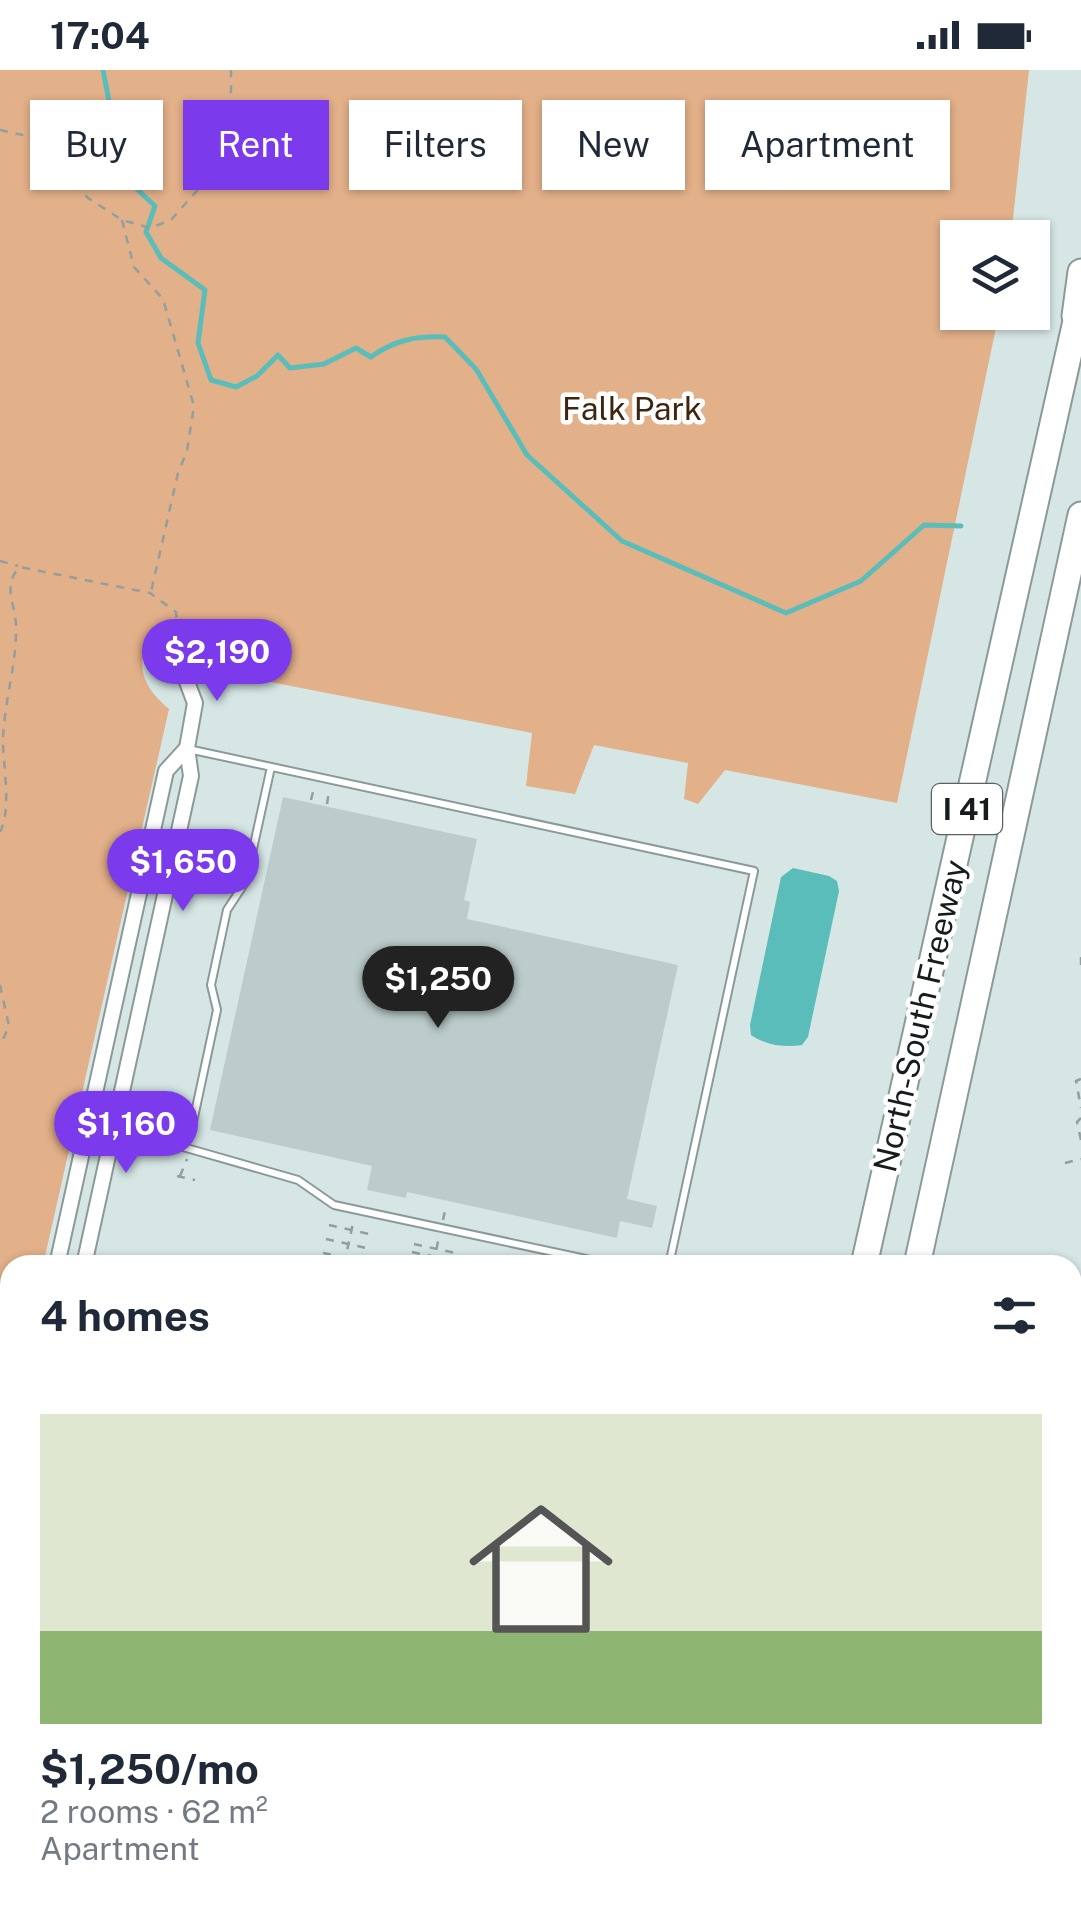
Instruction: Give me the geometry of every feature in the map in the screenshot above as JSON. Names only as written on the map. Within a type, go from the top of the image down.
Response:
[{"type":"highway","points":[[1069,353],[1081,272]]},
{"type":"highway","name":"North-South Freeway","points":[[866,1255],[1081,299]]},
{"type":"highway","name":"North-South Freeway","points":[[919,1255],[1081,515]]},
{"type":"highway","points":[[927,1255],[950,1116]]},
{"type":"street","points":[[86,1255],[191,776],[187,748],[196,704],[181,666]]},
{"type":"street","points":[[59,1255],[166,772],[187,748]]},
{"type":"lane","points":[[187,748],[754,871],[671,1255]]},
{"type":"lane","points":[[183,1147],[193,1122],[217,1010],[211,985],[227,910],[246,881],[271,767]]},
{"type":"lane","points":[[88,1127],[183,1147],[298,1180],[334,1204],[356,1210],[567,1255]]},
{"type":"path","points":[[0,130],[32,138],[88,198],[122,220],[150,228],[171,220],[210,176],[230,100],[231,70]]},
{"type":"path","points":[[122,220],[134,267],[163,299],[169,332],[192,387],[194,406],[187,450],[150,594]]},
{"type":"path","points":[[0,561],[150,594],[176,612],[181,666]]},
{"type":"path","points":[[0,832],[5,822],[7,782],[4,718],[15,636],[11,576],[20,567]]},
{"type":"path","points":[[311,800],[316,777]]},
{"type":"path","points":[[326,804],[332,780]]},
{"type":"path","points":[[1081,957],[1081,965]]},
{"type":"path","points":[[0,986],[9,1026],[0,1046]]},
{"type":"path","points":[[1081,1079],[1076,1080],[1081,1108]]},
{"type":"path","points":[[1081,1118],[1076,1122],[1081,1140]]},
{"type":"path","points":[[1065,1162],[1081,1159]]},
{"type":"path","points":[[177,1176],[196,1180]]},
{"type":"path","points":[[346,1255],[356,1210]]},
{"type":"path","points":[[329,1225],[374,1235]]},
{"type":"path","points":[[326,1239],[371,1249]]},
{"type":"path","points":[[414,1244],[460,1254]]},
{"type":"path","points":[[412,1252],[426,1255]]},
{"type":"path","points":[[323,1253],[332,1255]]},
{"type":"green space","name":"Falk Park","points":[[0,70],[1029,70],[1013,220],[940,220],[940,330],[995,330],[897,803],[725,770],[698,804],[684,799],[688,763],[594,745],[575,794],[526,786],[532,733],[230,674],[221,646],[204,631],[184,627],[165,632],[149,644],[142,662],[148,684],[169,709],[45,1255],[0,1255]]},
{"type":"water","points":[[793,868],[829,876],[837,881],[839,891],[808,1037],[802,1045],[789,1046],[751,1035],[750,1025],[781,877]]},
{"type":"building","points":[[283,797],[477,839],[464,900],[470,902],[467,919],[678,965],[627,1199],[657,1206],[652,1228],[620,1221],[617,1238],[407,1192],[406,1198],[367,1190],[372,1166],[210,1130]]},
{"type":"waterway","points":[[103,70],[109,101],[108,162],[155,206],[146,232],[161,258],[205,290],[198,343],[211,380],[236,387],[257,376],[278,355],[290,368],[324,364],[356,348],[371,357],[406,340],[445,337],[476,369],[527,455],[622,541],[786,613],[861,581],[924,525],[961,526]]}]
